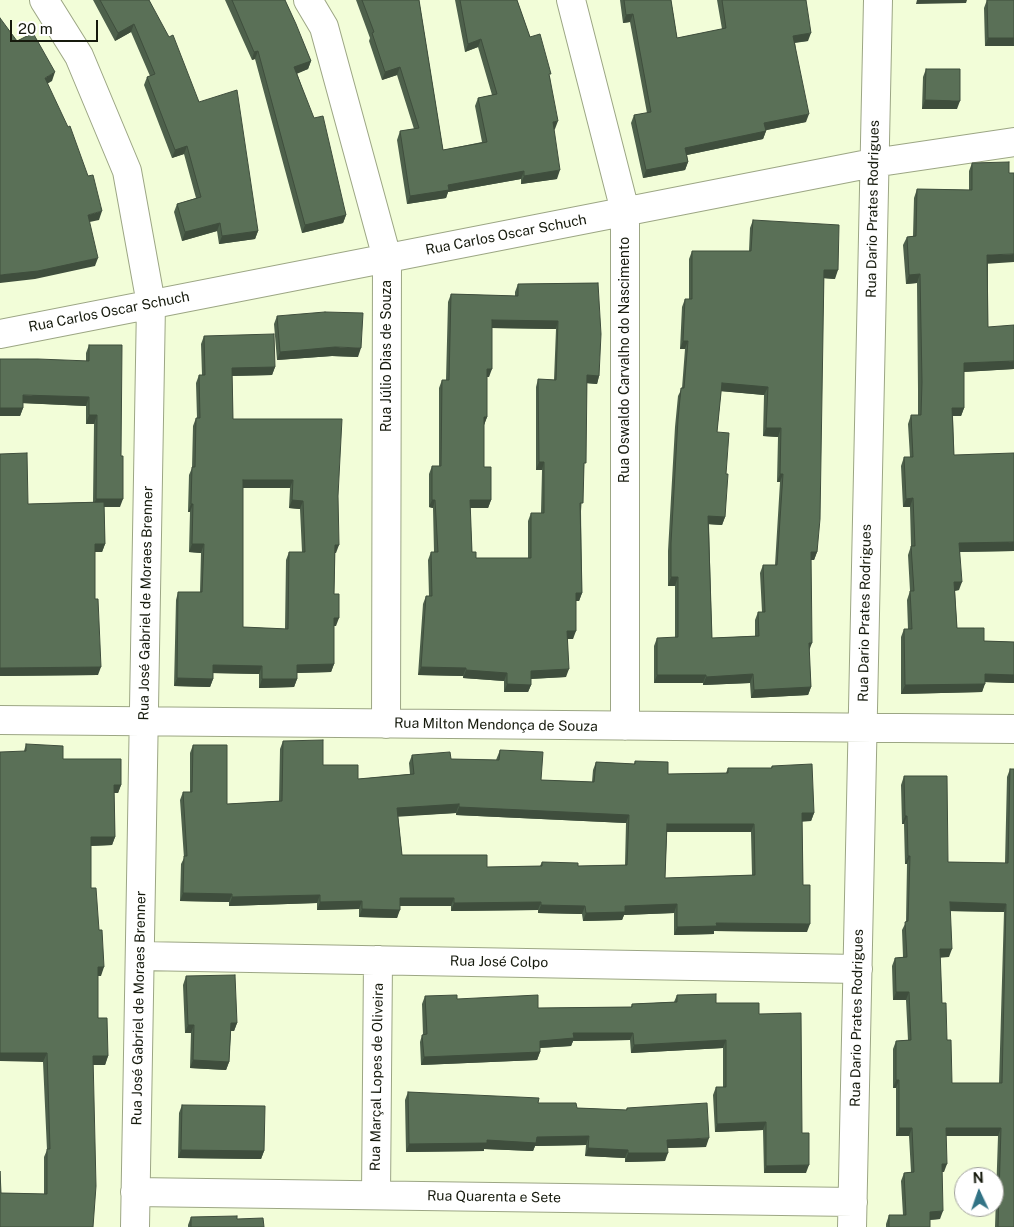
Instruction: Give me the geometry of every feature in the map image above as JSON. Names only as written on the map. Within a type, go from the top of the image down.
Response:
[{"type":"street","name":"Rua José Gabriel de Moraes Brenner","points":[[44,0],[79,56],[127,171],[151,304],[135,1227]]},
{"type":"street","name":"Rua Júlio Dias de Souza","points":[[308,0],[324,27],[387,258],[386,724]]},
{"type":"street","name":"Rua Oswaldo Carvalho do Nascimento","points":[[571,0],[626,212],[625,726]]},
{"type":"street","name":"Rua Dario Prates Rodrigues","points":[[852,1214],[873,163],[878,0]]},
{"type":"street","name":"Rua Carlos Oscar Schuch","points":[[0,334],[873,163],[1014,142]]},
{"type":"street","name":"Rua Milton Mendonça de Souza","points":[[0,720],[1003,729]]},
{"type":"street","name":"Rua José Colpo","points":[[140,956],[858,969]]},
{"type":"street","name":"Rua Marçal Lopes de Oliveira","points":[[376,1195],[378,960]]},
{"type":"street","name":"Rua Quarenta e Sete","points":[[136,1192],[376,1195],[852,1214]]},
{"type":"building","points":[[100,0],[149,0],[169,37],[173,35],[199,102],[237,90],[258,231],[222,236],[220,223],[185,232],[177,204],[201,197],[187,146],[175,150],[147,77],[155,74],[134,24],[118,33]]},
{"type":"building","points":[[232,0],[285,0],[311,61],[294,67],[314,118],[323,116],[346,215],[305,225],[258,51],[254,52]]},
{"type":"building","points":[[362,0],[419,0],[443,150],[487,142],[478,98],[497,94],[481,39],[468,44],[460,0],[517,0],[530,37],[540,34],[551,74],[549,74],[558,121],[553,122],[560,170],[524,176],[524,171],[448,185],[449,190],[410,196],[400,131],[419,128],[400,67],[385,72],[372,33],[374,32]]},
{"type":"building","points":[[624,0],[671,0],[677,38],[726,28],[722,0],[806,0],[811,33],[793,36],[809,114],[764,123],[766,131],[685,148],[688,162],[646,170],[634,115],[651,112],[633,14],[626,15]]},
{"type":"building","points":[[987,0],[1014,0],[1014,38],[988,38]]},
{"type":"building","points":[[0,18],[17,41],[33,33],[55,72],[45,78],[68,127],[70,126],[88,176],[93,175],[102,211],[88,215],[98,258],[38,271],[0,275]]},
{"type":"building","points":[[926,69],[960,69],[960,101],[925,100]]},
{"type":"building","points":[[1009,162],[1009,173],[1014,173],[1014,254],[987,255],[988,327],[1014,325],[1014,361],[964,363],[964,408],[952,408],[954,455],[1014,453],[1014,542],[959,543],[962,582],[954,582],[957,628],[984,628],[984,641],[1014,642],[1014,675],[985,674],[985,684],[905,685],[904,629],[912,629],[910,591],[914,591],[911,546],[915,546],[913,498],[906,499],[904,457],[913,457],[911,415],[921,415],[922,382],[920,274],[909,275],[907,237],[916,236],[917,189],[972,190],[972,163]]},
{"type":"building","points":[[753,220],[839,225],[838,270],[824,270],[820,519],[817,552],[811,552],[812,643],[809,643],[811,687],[754,690],[753,674],[706,677],[706,675],[657,675],[657,638],[678,637],[678,577],[671,577],[671,543],[678,419],[681,388],[684,388],[688,341],[683,341],[685,299],[692,299],[692,251],[751,251]],"holes":[[[722,383],[768,387],[766,428],[781,428],[780,474],[783,474],[777,565],[763,565],[765,612],[758,612],[759,636],[712,638],[708,516],[725,517],[728,474],[726,474],[729,433],[717,432]]]},
{"type":"building","points":[[598,283],[601,334],[599,376],[587,375],[586,463],[584,463],[583,503],[580,503],[582,593],[576,593],[576,631],[567,631],[569,669],[531,671],[531,685],[507,684],[507,673],[466,670],[466,668],[421,667],[426,596],[432,596],[431,552],[438,552],[435,500],[432,500],[432,466],[441,466],[442,380],[449,380],[451,294],[518,296],[518,284]],"holes":[[[492,320],[558,321],[556,380],[538,379],[539,462],[544,462],[544,513],[531,513],[531,558],[476,558],[476,552],[472,552],[470,500],[491,500],[491,467],[484,467],[484,417],[487,417],[487,369],[492,369]]]},
{"type":"building","points":[[325,312],[363,313],[361,348],[335,347],[280,352],[277,316]]},
{"type":"building","points":[[274,334],[275,367],[232,368],[233,419],[342,419],[338,496],[339,545],[335,545],[334,594],[339,594],[339,618],[334,618],[334,664],[297,665],[297,679],[262,679],[262,666],[213,665],[213,679],[177,678],[178,592],[202,592],[204,544],[192,544],[193,504],[191,504],[192,467],[195,467],[196,418],[200,418],[199,375],[205,375],[204,336]],"holes":[[[243,480],[293,480],[292,500],[303,501],[305,552],[289,552],[288,629],[243,627]]]},
{"type":"building","points":[[89,345],[122,345],[121,456],[123,456],[123,499],[96,499],[97,415],[89,415],[89,397],[23,395],[23,408],[0,408],[0,359],[89,361]]},
{"type":"building","points":[[27,453],[28,504],[104,502],[105,544],[95,544],[95,599],[98,599],[101,667],[0,668],[0,454]]},
{"type":"building","points":[[323,740],[323,765],[358,765],[358,779],[414,774],[412,755],[450,752],[451,759],[499,760],[500,750],[543,752],[541,780],[594,782],[596,762],[635,764],[635,761],[668,762],[668,774],[728,773],[728,768],[772,768],[772,766],[812,764],[814,813],[802,813],[803,885],[810,885],[810,924],[716,923],[717,926],[677,927],[677,904],[625,906],[625,912],[586,913],[585,906],[541,905],[541,902],[454,903],[454,898],[400,898],[400,910],[362,909],[362,901],[320,902],[320,895],[232,897],[232,894],[183,893],[184,856],[187,856],[183,792],[192,792],[193,745],[227,745],[227,804],[282,801],[283,741]],"holes":[[[459,804],[459,807],[629,815],[627,865],[578,866],[578,863],[542,862],[542,866],[487,867],[487,855],[402,855],[397,808]],[[667,824],[754,824],[755,875],[665,878]]]},
{"type":"building","points":[[26,744],[63,746],[63,759],[121,759],[121,785],[114,785],[115,837],[91,837],[91,888],[96,888],[99,930],[102,930],[104,967],[98,967],[98,1018],[107,1018],[108,1056],[93,1056],[96,1186],[93,1227],[0,1227],[0,1171],[1,1193],[47,1194],[47,1149],[50,1149],[47,1053],[0,1053],[0,752],[26,751]]},
{"type":"building","points":[[1010,769],[1014,769],[1014,1227],[998,1227],[998,1217],[1004,1217],[1004,1167],[1000,1167],[1001,1128],[946,1128],[947,1164],[942,1164],[943,1211],[930,1212],[930,1227],[889,1227],[889,1215],[906,1215],[904,1173],[914,1172],[912,1128],[899,1128],[899,1080],[896,1080],[896,1041],[911,1040],[909,992],[896,992],[895,958],[907,957],[905,922],[908,921],[910,856],[908,856],[907,816],[905,816],[904,776],[947,776],[948,862],[1008,863]],"holes":[[[950,902],[1006,904],[1002,1083],[952,1083],[951,1040],[947,1040],[946,1003],[942,1003],[940,949],[952,949]]]},
{"type":"building","points":[[235,975],[237,1023],[231,1023],[229,1062],[193,1060],[194,1025],[188,1025],[186,976]]},
{"type":"building","points":[[716,994],[716,1003],[759,1003],[759,1014],[801,1013],[802,1133],[809,1133],[809,1165],[766,1166],[766,1122],[717,1124],[716,1087],[726,1087],[726,1040],[634,1045],[633,1033],[573,1033],[574,1038],[540,1041],[540,1052],[424,1057],[422,1035],[427,1034],[425,996],[457,995],[457,999],[538,995],[538,1008],[632,1007],[632,1004],[677,1002],[677,995]]},
{"type":"building","points":[[408,1092],[539,1098],[538,1103],[576,1103],[577,1108],[627,1110],[627,1108],[707,1103],[709,1138],[667,1140],[668,1153],[628,1153],[628,1150],[588,1148],[589,1136],[537,1137],[536,1143],[487,1140],[487,1143],[409,1144]]},
{"type":"building","points":[[182,1105],[265,1106],[264,1151],[181,1150]]},
{"type":"building","points":[[237,1216],[237,1219],[263,1218],[264,1227],[191,1227],[191,1217]]}]
